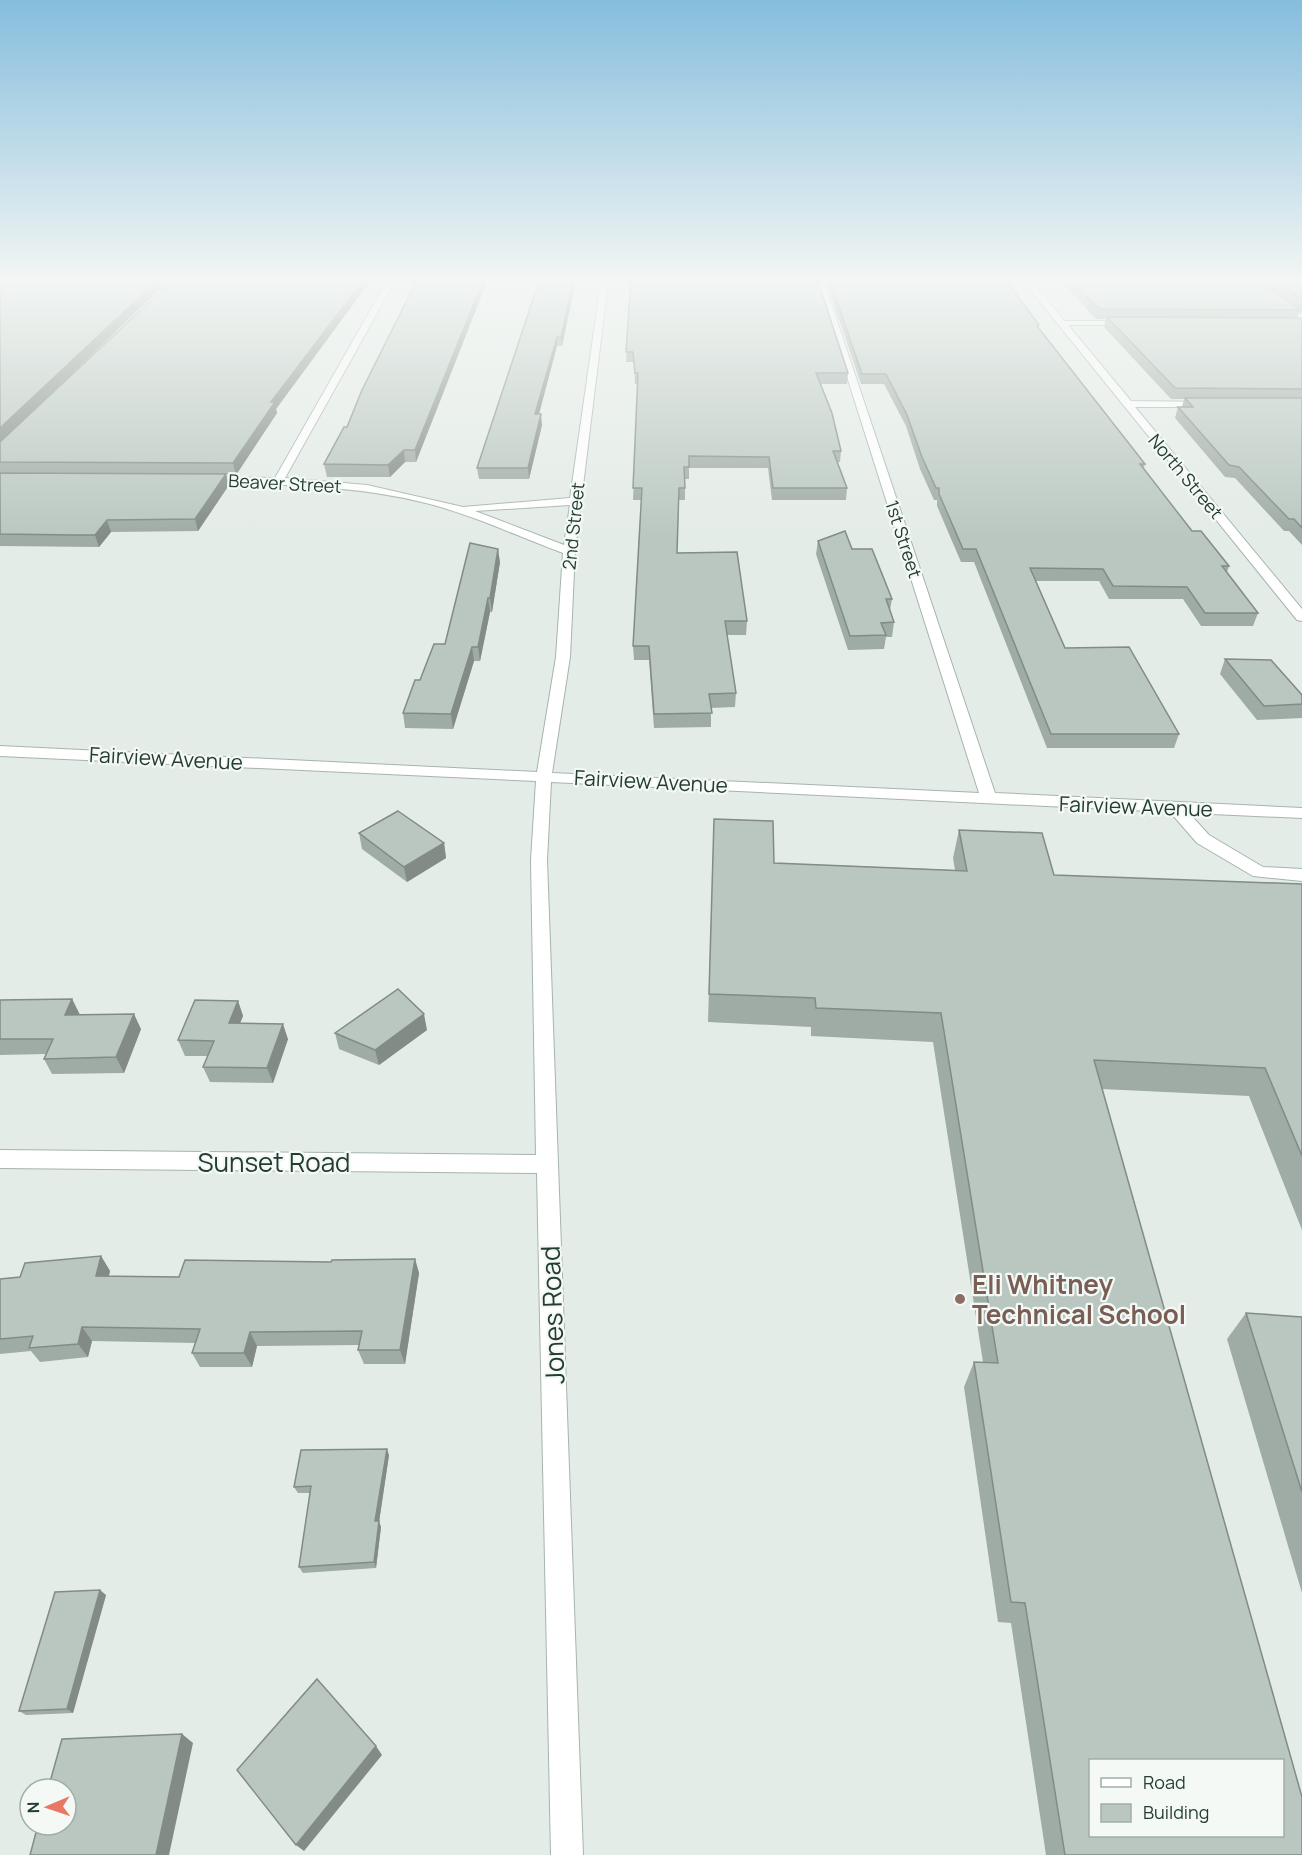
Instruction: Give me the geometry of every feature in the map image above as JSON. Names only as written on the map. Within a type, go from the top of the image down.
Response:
[{"type":"street","points":[[279,480],[344,365]]},
{"type":"street","name":"2nd Street","points":[[544,775],[563,657],[569,550],[593,365]]},
{"type":"street","name":"1st Street","points":[[847,365],[989,799]]},
{"type":"street","name":"North Street","points":[[1096,365],[1302,617]]},
{"type":"street","points":[[1126,404],[1220,404]]},
{"type":"street","name":"Beaver Street","points":[[186,480],[279,480],[332,483],[385,491],[460,509],[569,550]]},
{"type":"street","name":"Beaver Street","points":[[460,509],[575,501]]},
{"type":"street","name":"Fairview Avenue","points":[[0,751],[544,775],[1302,813]]},
{"type":"street","name":"Jones Road","points":[[544,775],[539,860],[567,1855]]},
{"type":"street","points":[[1175,807],[1203,839],[1259,873],[1302,875]]},
{"type":"street","name":"Sunset Road","points":[[0,1160],[548,1164]]},
{"type":"building","points":[[0,365],[68,365],[0,428]]},
{"type":"building","points":[[83,365],[299,365],[271,402],[275,402],[233,463],[0,462],[0,442]]},
{"type":"building","points":[[375,365],[449,365],[415,450],[404,450],[388,465],[324,464],[344,427],[347,427]]},
{"type":"building","points":[[511,365],[549,365],[535,414],[541,414],[528,468],[477,468]]},
{"type":"building","points":[[634,365],[845,365],[848,373],[816,373],[832,413],[841,451],[833,451],[847,488],[773,488],[769,457],[689,456],[689,467],[684,467],[685,488],[679,488],[677,553],[737,552],[747,621],[725,621],[736,693],[709,694],[712,713],[654,714],[649,646],[633,646],[642,488],[633,488],[638,373],[635,373]]},
{"type":"building","points":[[859,365],[1067,365],[1145,464],[1140,464],[1192,531],[1201,531],[1229,566],[1222,566],[1258,613],[1205,613],[1187,587],[1113,586],[1103,569],[1030,568],[1065,648],[1129,647],[1179,734],[1051,734],[976,549],[963,549],[939,494],[939,488],[936,488],[922,457],[907,415],[886,374],[862,374]]},
{"type":"building","points":[[1153,365],[1302,365],[1302,389],[1175,388]]},
{"type":"building","points":[[1185,398],[1302,398],[1302,528],[1294,519],[1289,519],[1239,467],[1229,465],[1178,407],[1193,407]]},
{"type":"building","points":[[0,473],[226,474],[195,519],[107,520],[95,535],[73,535],[0,534]]},
{"type":"building","points":[[845,531],[852,549],[872,549],[892,599],[886,599],[894,622],[881,623],[886,635],[850,636],[818,541]]},
{"type":"building","points":[[470,543],[498,549],[490,598],[488,598],[478,647],[472,647],[451,714],[403,713],[415,680],[420,680],[434,644],[445,644]]},
{"type":"building","points":[[1225,659],[1271,660],[1302,695],[1302,704],[1264,706]]},
{"type":"building","points":[[398,811],[444,843],[404,867],[359,833]]},
{"type":"building","points":[[714,819],[773,821],[774,863],[967,871],[959,830],[1042,833],[1054,875],[1302,884],[1302,1156],[1265,1068],[1094,1060],[1302,1797],[1302,1855],[1065,1855],[1025,1603],[1011,1602],[974,1362],[998,1363],[941,1013],[816,1008],[815,998],[709,994]]},
{"type":"building","points":[[398,989],[424,1014],[375,1050],[335,1033]]},
{"type":"building","points":[[72,999],[65,1015],[134,1014],[116,1057],[44,1059],[53,1039],[0,1039],[0,1000]]},
{"type":"building","points":[[195,1000],[238,1001],[229,1023],[283,1024],[267,1068],[203,1067],[214,1041],[178,1040]]},
{"type":"building","points":[[101,1256],[96,1276],[179,1277],[185,1260],[331,1262],[332,1260],[415,1259],[400,1350],[358,1350],[362,1331],[250,1332],[244,1353],[192,1353],[200,1329],[82,1327],[78,1344],[29,1348],[33,1336],[0,1339],[0,1279],[20,1277],[25,1263]]},
{"type":"building","points":[[1246,1313],[1302,1317],[1302,1492]]},
{"type":"building","points":[[387,1449],[375,1521],[379,1521],[374,1562],[299,1567],[311,1486],[294,1487],[301,1450]]},
{"type":"building","points":[[100,1590],[67,1709],[19,1711],[55,1592]]},
{"type":"building","points":[[317,1679],[376,1746],[296,1845],[237,1770]]},
{"type":"building","points":[[182,1734],[156,1855],[30,1855],[35,1837],[78,1837],[78,1777],[51,1777],[62,1739]]},
{"type":"place","name":"Eli Whitney Technical School","points":[[960,1299]]}]
